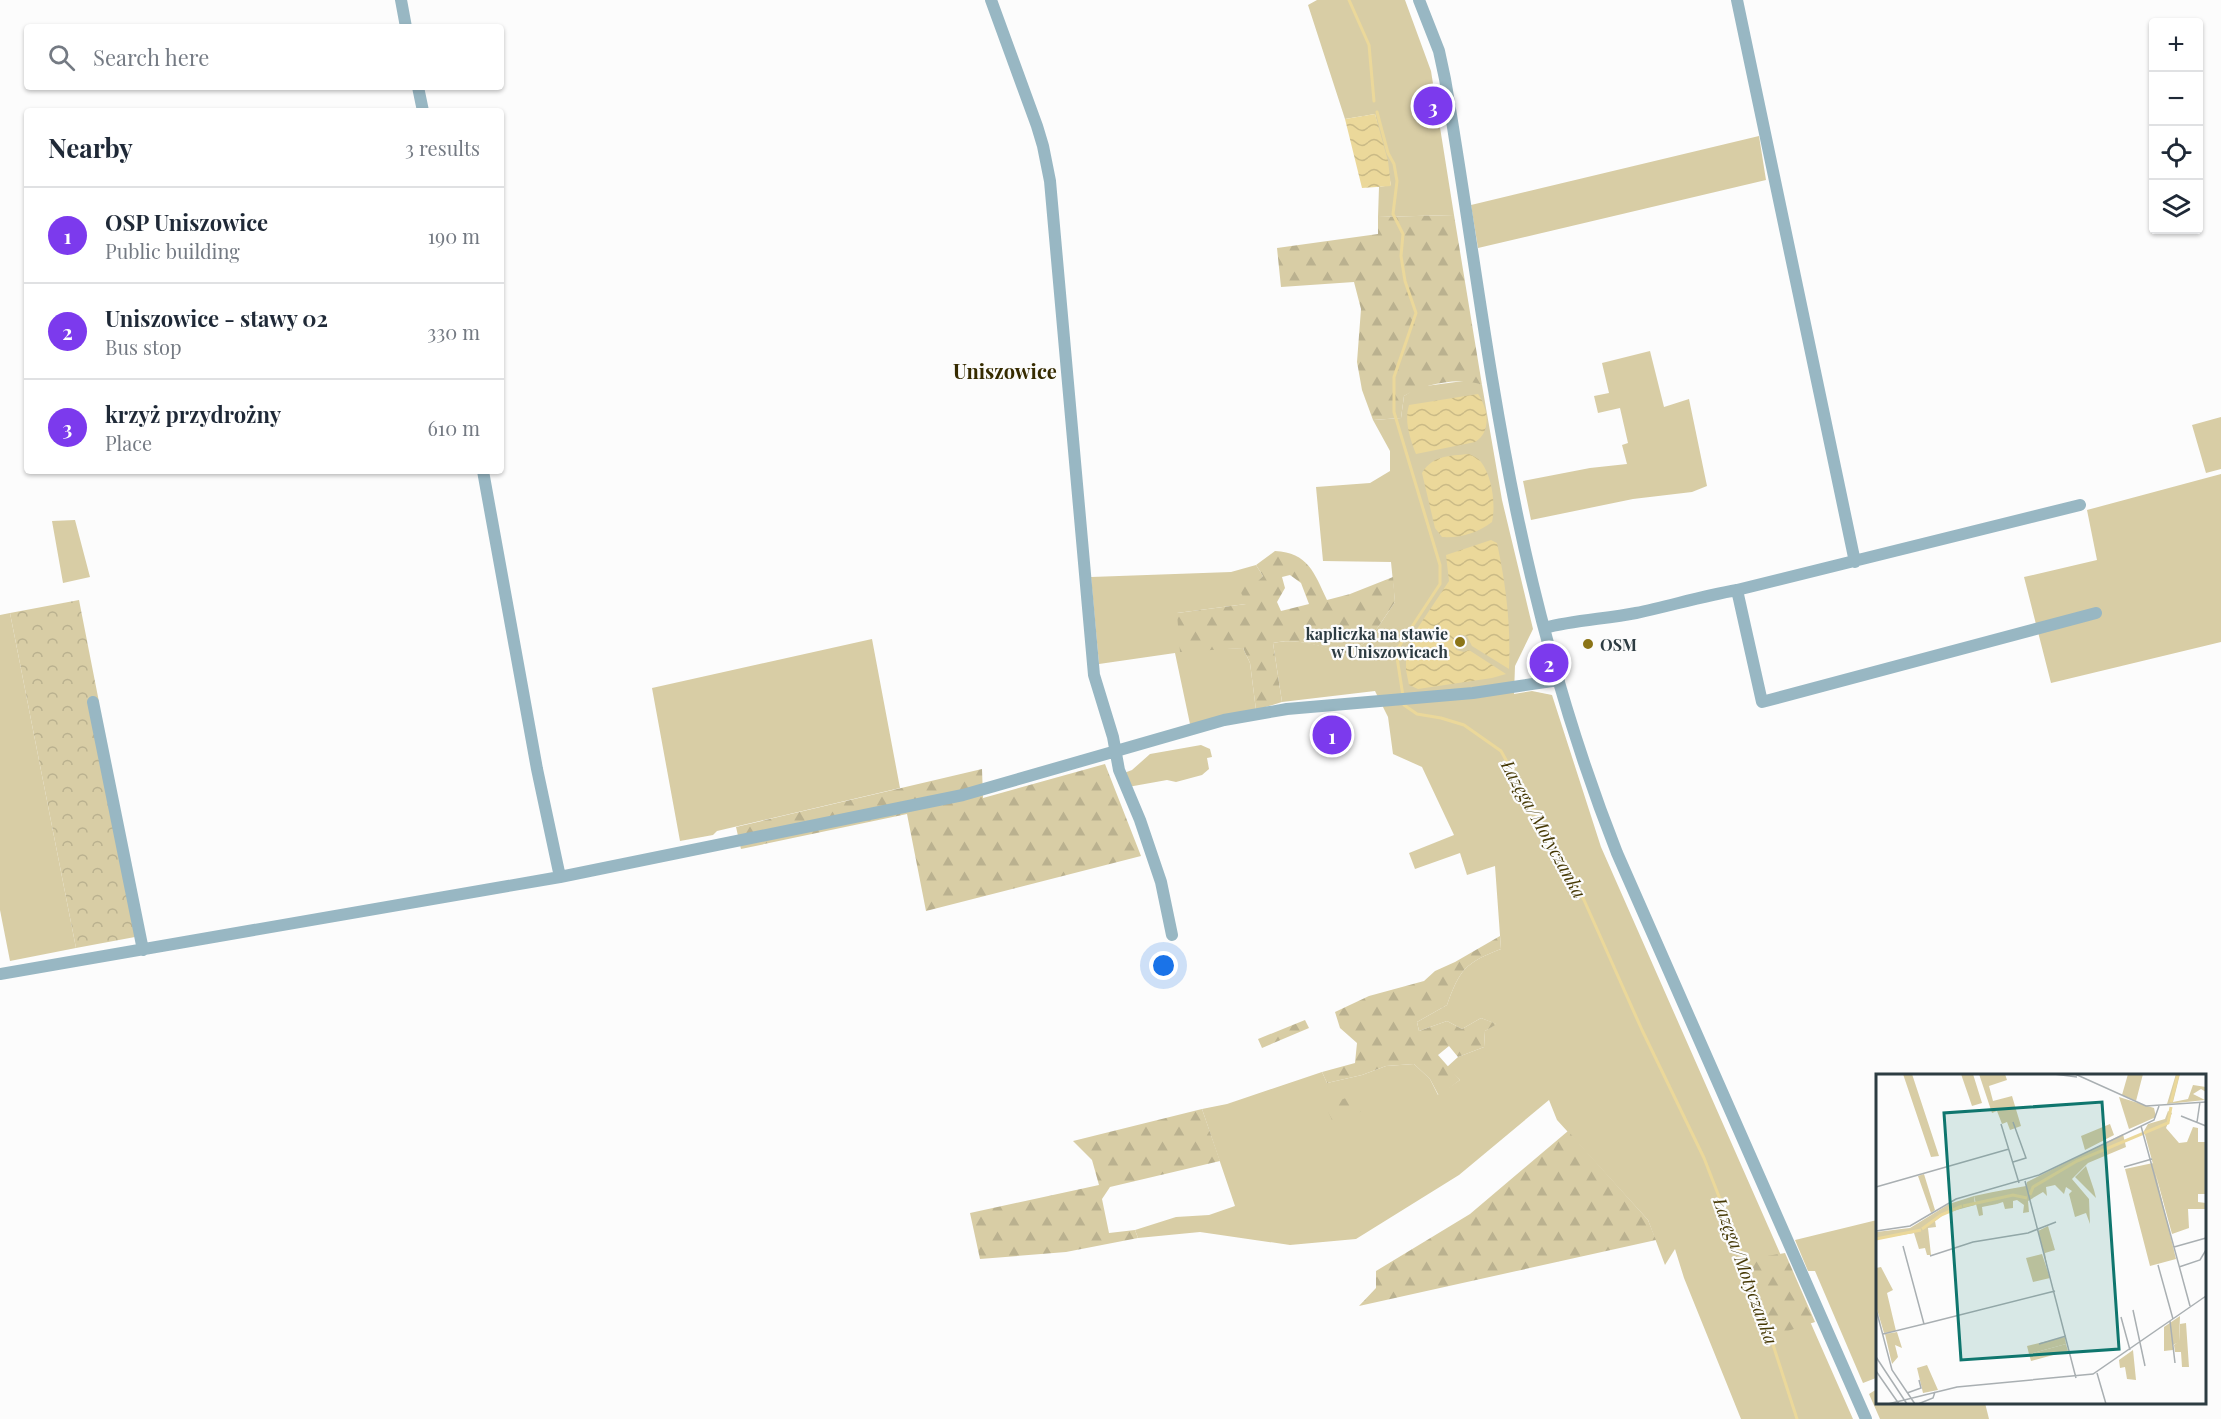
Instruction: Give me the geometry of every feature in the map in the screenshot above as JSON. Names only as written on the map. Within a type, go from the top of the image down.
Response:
[{"type":"street","points":[[400,0],[405,24]]},
{"type":"street","points":[[991,0],[1037,126],[1050,181],[1094,675],[1119,770],[1150,847],[1161,882],[1172,935]]},
{"type":"street","points":[[1419,0],[1439,51],[1445,79],[1512,488],[1530,576],[1559,680],[1617,853],[1866,1419]]},
{"type":"street","points":[[1737,0],[1855,562]]},
{"type":"street","points":[[419,90],[422,108]]},
{"type":"street","points":[[484,474],[537,769],[560,877]]},
{"type":"street","points":[[1544,628],[1560,623],[1637,613],[1692,598],[1737,590],[1855,562],[2080,505]]},
{"type":"street","points":[[1737,590],[1762,702],[2096,613]]},
{"type":"street","points":[[0,974],[560,877],[963,795],[1224,720],[1343,702],[1414,699],[1505,689],[1559,680]]},
{"type":"street","points":[[93,702],[143,950]]},
{"type":"green space","points":[[1317,0],[1405,0],[1431,71],[1454,215],[1378,217],[1379,187],[1391,185],[1375,114],[1345,119],[1308,5]]},
{"type":"green space","points":[[1759,136],[1766,180],[1478,248],[1471,205]]},
{"type":"green space","points":[[1454,215],[1482,385],[1453,381],[1421,388],[1404,396],[1401,418],[1373,420],[1362,390],[1357,362],[1361,309],[1354,282],[1281,287],[1277,248],[1378,234],[1378,217]]},
{"type":"green space","points":[[1650,351],[1664,407],[1689,399],[1707,486],[1692,492],[1633,499],[1531,520],[1523,481],[1590,468],[1627,464],[1622,445],[1628,443],[1620,408],[1598,413],[1594,396],[1609,393],[1602,363]]},
{"type":"green space","points":[[1471,380],[1482,385],[1502,500],[1533,629],[1515,666],[1514,694],[1532,691],[1552,695],[1601,847],[1853,1419],[1741,1419],[1684,1278],[1675,1249],[1665,1265],[1648,1220],[1557,1120],[1549,1100],[1459,1175],[1356,1239],[1290,1245],[1200,1232],[1138,1238],[1135,1230],[1176,1217],[1209,1215],[1235,1206],[1202,1109],[1227,1104],[1322,1072],[1327,1083],[1362,1075],[1386,1066],[1414,1064],[1430,1079],[1438,1095],[1460,1080],[1447,1067],[1458,1057],[1484,1047],[1485,1031],[1496,1024],[1481,1018],[1462,1029],[1447,1021],[1419,1031],[1417,1022],[1447,1005],[1465,969],[1479,959],[1501,949],[1495,866],[1467,875],[1460,853],[1415,869],[1409,853],[1454,835],[1422,767],[1393,754],[1388,717],[1375,691],[1282,702],[1273,643],[1301,642],[1348,654],[1370,639],[1395,602],[1391,562],[1323,561],[1316,487],[1370,483],[1390,471],[1390,451],[1373,420],[1401,418],[1404,396],[1418,387]]},
{"type":"green space","points":[[2221,417],[2221,469],[2206,473],[2192,425]]},
{"type":"green space","points":[[2221,474],[2221,642],[2051,683],[2024,577],[2097,560],[2087,510]]},
{"type":"green space","points":[[75,520],[90,577],[63,583],[52,521]]},
{"type":"green space","points":[[1275,551],[1295,556],[1303,560],[1314,573],[1327,600],[1350,594],[1393,577],[1395,602],[1370,639],[1348,654],[1301,642],[1273,643],[1282,702],[1256,710],[1250,663],[1243,648],[1180,652],[1177,613],[1246,604],[1239,588],[1250,577],[1257,582],[1263,576],[1256,565]],"holes":[[[1290,575],[1301,583],[1309,604],[1281,611],[1277,602],[1285,588],[1282,577]]]},
{"type":"green space","points":[[1256,565],[1263,576],[1246,604],[1177,613],[1216,649],[1243,648],[1250,663],[1256,710],[1190,724],[1175,653],[1099,664],[1091,577],[1231,572]]},
{"type":"green space","points":[[79,600],[99,702],[89,704],[135,937],[76,948],[10,613]]},
{"type":"green space","points":[[10,613],[76,948],[10,961],[0,910],[0,615]]},
{"type":"green space","points":[[872,639],[900,788],[717,831],[713,835],[680,841],[652,688]]},
{"type":"green space","points":[[1201,745],[1210,749],[1212,757],[1207,758],[1209,769],[1202,775],[1176,782],[1167,780],[1128,787],[1124,773],[1132,770],[1150,754]]},
{"type":"green space","points":[[1105,764],[1141,856],[926,911],[907,814],[741,849],[736,827],[982,769],[983,798]]},
{"type":"green space","points":[[1500,936],[1501,949],[1479,959],[1465,969],[1447,1005],[1417,1022],[1419,1031],[1447,1021],[1462,1029],[1481,1018],[1497,1024],[1485,1031],[1484,1047],[1458,1057],[1449,1046],[1438,1055],[1460,1080],[1439,1096],[1430,1079],[1414,1064],[1386,1066],[1362,1075],[1327,1083],[1322,1072],[1355,1063],[1357,1043],[1340,1028],[1335,1012],[1369,996],[1424,981],[1435,971]]},
{"type":"green space","points":[[1305,1020],[1309,1028],[1262,1048],[1258,1039]]},
{"type":"green space","points":[[1367,1091],[1371,1109],[1332,1120],[1325,1105]]},
{"type":"green space","points":[[1202,1109],[1220,1161],[1110,1187],[1102,1199],[1109,1233],[1135,1230],[1138,1238],[1066,1252],[980,1259],[970,1213],[1099,1185],[1092,1160],[1073,1141]]},
{"type":"green space","points":[[1568,1131],[1648,1220],[1656,1240],[1359,1306],[1376,1288],[1376,1271],[1470,1214]]},
{"type":"green space","points":[[1876,1220],[1876,1378],[1863,1383],[1815,1271],[1808,1271],[1795,1240]]},
{"type":"green space","points":[[1785,1253],[1815,1322],[1770,1337],[1744,1260]]},
{"type":"green space","points":[[1876,1390],[1876,1404],[1985,1404],[1989,1419],[1880,1419],[1869,1394]]},
{"type":"water","points":[[1375,114],[1388,161],[1391,186],[1362,188],[1345,119]]},
{"type":"water","points":[[1478,394],[1487,420],[1480,438],[1475,442],[1416,454],[1407,424],[1409,405]]},
{"type":"water","points":[[1469,454],[1480,461],[1488,475],[1493,499],[1492,522],[1469,534],[1442,537],[1435,528],[1422,473],[1436,460]]},
{"type":"water","points":[[1491,540],[1497,543],[1505,590],[1509,669],[1472,646],[1467,636],[1459,634],[1453,643],[1456,650],[1464,652],[1469,650],[1506,674],[1418,689],[1409,685],[1406,655],[1417,629],[1449,581],[1446,555]]},
{"type":"waterway","name":"Łazęga/Motyczanka","points":[[1349,0],[1369,45],[1374,101]]},
{"type":"waterway","name":"Łazęga/Motyczanka","points":[[1377,112],[1388,153],[1394,164],[1397,181],[1393,214],[1403,234],[1401,256],[1405,281],[1416,313],[1394,377],[1394,412],[1440,565],[1440,584],[1396,651],[1403,696]]},
{"type":"waterway","name":"Łazęga/Motyczanka","points":[[1404,703],[1417,714],[1464,725],[1501,751],[1584,900],[1642,1030],[1704,1158],[1756,1292],[1797,1419]]},
{"type":"place","name":"krzyż przydrożny","points":[[1433,106]]},
{"type":"place","name":"kapliczka na stawie w Uniszowicach","points":[[1460,642]]},
{"type":"place","name":"OSM","points":[[1588,644]]},
{"type":"place","name":"Uniszowice - stawy 02","points":[[1549,663]]},
{"type":"place","name":"OSP Uniszowice","points":[[1332,735]]},
{"type":"district","name":"Uniszowice","points":[[1005,370]]}]
